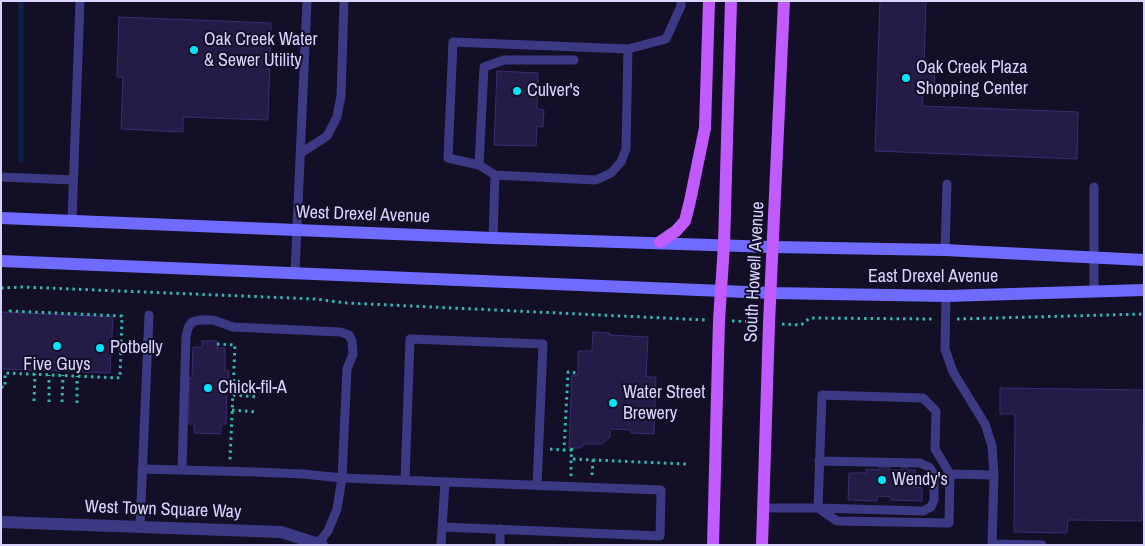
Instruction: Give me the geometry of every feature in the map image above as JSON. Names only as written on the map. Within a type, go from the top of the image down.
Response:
[{"type":"main road","points":[[660,242],[676,231],[685,221],[705,128],[709,1]]},
{"type":"main road","name":"South Howell Avenue","points":[[713,545],[731,1]]},
{"type":"main road","name":"South Howell Avenue","points":[[762,545],[769,323],[784,1]]},
{"type":"street","name":"West Drexel Avenue","points":[[1,218],[493,238],[724,245]]},
{"type":"street","name":"East Drexel Avenue","points":[[724,245],[945,250],[1144,260]]},
{"type":"street","points":[[1,261],[722,291]]},
{"type":"street","name":"East Drexel Avenue","points":[[722,291],[946,296],[1144,290]]},
{"type":"street","name":"West Town Square Way","points":[[1,522],[281,532],[320,544]]},
{"type":"lane","points":[[72,220],[80,1]]},
{"type":"lane","points":[[295,273],[307,1]]},
{"type":"lane","points":[[301,153],[327,136],[337,117],[340,96],[344,1]]},
{"type":"lane","points":[[628,49],[626,149],[621,162],[611,174],[596,180],[495,175],[479,165],[448,158],[453,42],[628,49],[666,39],[681,6],[681,1]]},
{"type":"lane","points":[[479,165],[484,67],[504,60],[574,60]]},
{"type":"lane","points":[[493,238],[495,175]]},
{"type":"lane","points":[[1,177],[74,180]]},
{"type":"lane","points":[[945,250],[947,184]]},
{"type":"lane","points":[[1094,187],[1094,292]]},
{"type":"lane","points":[[946,296],[945,349],[953,372],[984,424],[992,446],[994,476],[992,544],[1042,545]]},
{"type":"lane","points":[[140,527],[149,315]]},
{"type":"lane","points":[[182,469],[188,328],[192,322],[213,320],[233,327],[340,332],[349,335],[352,341],[353,354],[347,369],[342,478],[337,509],[328,531],[320,544]]},
{"type":"lane","points":[[405,480],[410,339],[543,344],[537,486]]},
{"type":"lane","points":[[822,395],[923,398],[936,411],[935,449],[950,474],[949,523],[837,521],[818,508],[822,395]]},
{"type":"lane","points":[[763,508],[923,510],[931,507],[934,500],[934,474],[928,466],[920,463],[819,461]]},
{"type":"lane","points":[[142,469],[182,469],[303,474],[342,478],[662,490],[660,536],[444,527]]},
{"type":"lane","points":[[950,474],[994,476]]},
{"type":"lane","points":[[441,545],[444,527],[445,482]]},
{"type":"lane","points":[[500,529],[500,545]]},
{"type":"path","points":[[1,288],[22,287],[314,299],[347,303],[802,325],[810,318],[945,319],[1144,314]]},
{"type":"path","points":[[1,387],[5,387],[5,373],[120,378],[122,316],[10,312]]},
{"type":"path","points":[[217,344],[235,345],[230,471]]},
{"type":"path","points":[[578,373],[568,372],[564,450],[572,449],[571,459],[686,464]]},
{"type":"path","points":[[34,401],[35,374]]},
{"type":"path","points":[[49,375],[49,402]]},
{"type":"path","points":[[62,402],[63,375]]},
{"type":"path","points":[[77,403],[78,376]]},
{"type":"path","points":[[233,396],[259,397]]},
{"type":"path","points":[[232,410],[258,412]]},
{"type":"building","name":"Oak Creek Plaza Shopping Center","points":[[880,1],[926,1],[924,66],[935,66],[934,89],[923,89],[922,106],[1078,112],[1077,159],[875,151]]},
{"type":"building","name":"Oak Creek Water & Sewer Utility","points":[[119,17],[271,23],[268,120],[183,117],[183,132],[121,129],[123,77],[117,77]]},
{"type":"building","name":"Culver's","points":[[497,71],[538,73],[537,109],[544,110],[543,127],[537,126],[536,146],[494,145]]},
{"type":"building","points":[[1,312],[113,317],[110,373],[1,369]]},
{"type":"building","name":"Water Street Brewery","points":[[593,332],[648,337],[646,377],[656,377],[654,434],[631,433],[631,430],[610,429],[610,437],[602,444],[584,444],[581,448],[569,448],[572,375],[578,375],[578,351],[592,351]]},
{"type":"building","name":"Chick-fil-A","points":[[202,341],[217,341],[217,348],[225,348],[225,371],[229,371],[226,424],[221,424],[221,434],[194,433],[194,424],[189,424],[189,378],[192,378],[193,347],[202,347]]},
{"type":"building","points":[[1000,388],[1144,390],[1142,521],[1068,520],[1067,533],[1014,532],[1015,414],[1000,414]]},
{"type":"building","name":"Wendy's","points":[[879,466],[890,467],[889,470],[902,470],[902,467],[907,467],[907,470],[915,470],[915,487],[922,488],[922,501],[891,500],[891,497],[878,496],[877,501],[848,500],[849,473],[866,473],[866,469],[879,470]]},
{"type":"waterway","points":[[21,1],[21,160]]},
{"type":"place","name":"Oak Creek Water & Sewer Utility","points":[[194,50]]},
{"type":"place","name":"Oak Creek Plaza Shopping Center","points":[[906,78]]},
{"type":"place","name":"Culver's","points":[[517,91]]},
{"type":"place","name":"Five Guys","points":[[57,346]]},
{"type":"place","name":"Potbelly","points":[[100,348]]},
{"type":"place","name":"Chick-fil-A","points":[[208,388]]},
{"type":"place","name":"Water Street Brewery","points":[[613,403]]},
{"type":"place","name":"Wendy's","points":[[882,480]]}]
